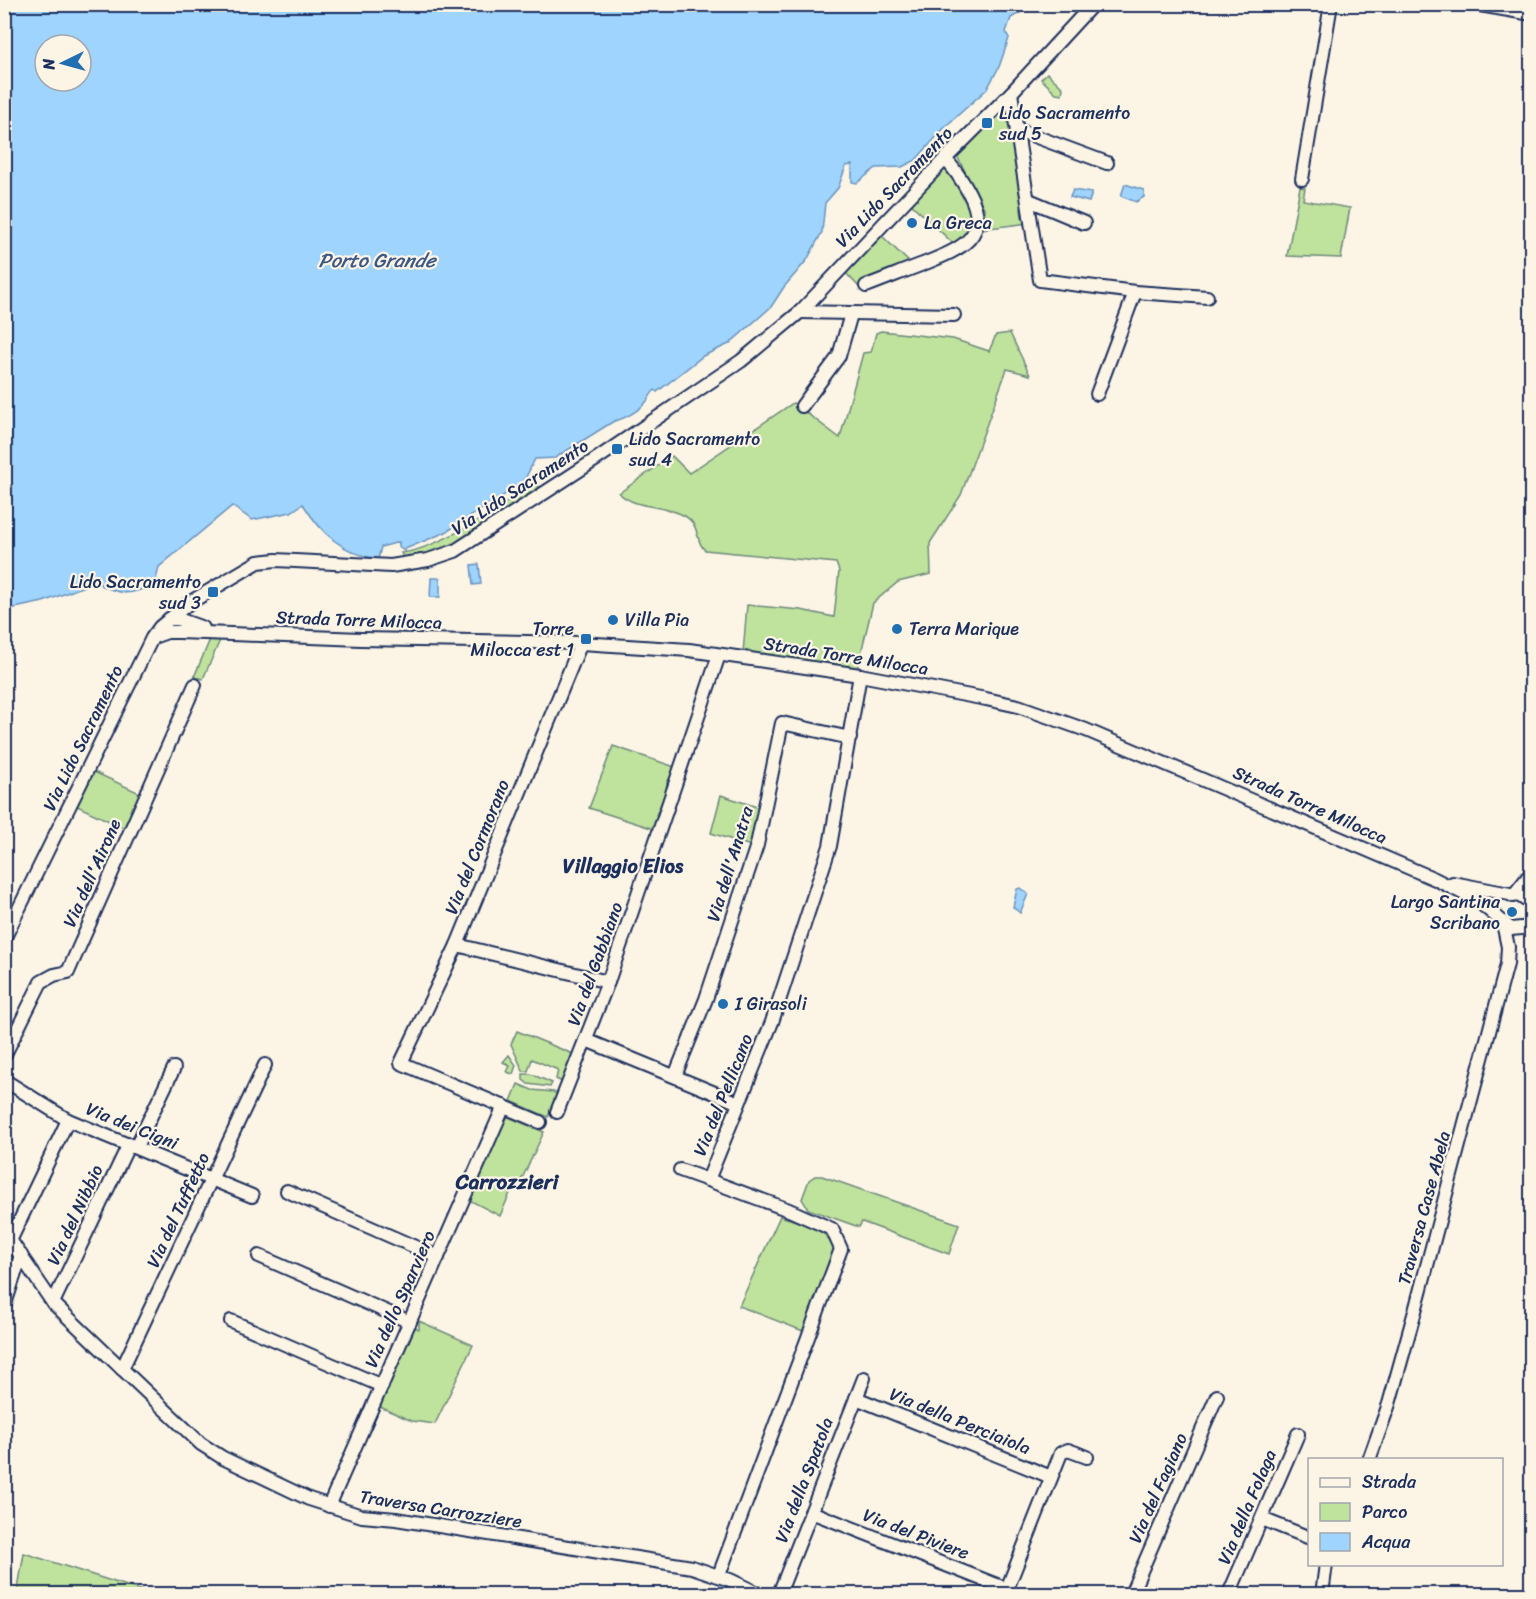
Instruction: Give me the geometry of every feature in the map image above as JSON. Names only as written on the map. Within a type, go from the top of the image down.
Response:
[{"type":"street","name":"Via Lido Sacramento","points":[[4,939],[152,638],[169,619],[189,603],[249,566],[266,560],[391,566],[428,561],[455,551],[500,524],[741,361],[800,312],[1011,93],[1093,4]]},
{"type":"street","points":[[1302,179],[1332,4]]},
{"type":"street","points":[[1474,4],[1532,14]]},
{"type":"street","points":[[1011,93],[1029,200],[1036,280],[1136,292],[1207,297]]},
{"type":"street","points":[[1018,130],[1107,163]]},
{"type":"street","points":[[866,286],[959,249],[973,234],[978,217],[975,204],[957,171],[945,159]]},
{"type":"street","points":[[1029,200],[1084,223]]},
{"type":"street","points":[[1097,394],[1136,292]]},
{"type":"street","points":[[800,312],[954,315]]},
{"type":"street","points":[[802,406],[839,356],[851,314]]},
{"type":"street","points":[[189,603],[189,614],[199,627]]},
{"type":"street","points":[[169,619],[216,633]]},
{"type":"street","points":[[169,619],[170,624],[179,632]]},
{"type":"street","name":"Strada Torre Milocca","points":[[152,638],[167,632],[179,632],[361,639],[581,643],[719,655],[860,675],[1018,706],[1086,730],[1434,879]]},
{"type":"street","name":"Via del Cormorano","points":[[504,1106],[400,1063],[457,945],[581,643]]},
{"type":"street","name":"Via del Gabbiano","points":[[557,1112],[608,982],[719,655]]},
{"type":"street","name":"Via del Pellicano","points":[[719,1575],[841,1249],[832,1229],[789,1210],[708,1180],[772,1022],[830,846],[860,675]]},
{"type":"street","name":"Via dell'Airone","points":[[4,1056],[41,982],[54,975],[68,972],[195,685]]},
{"type":"street","name":"Via dell'Anatra","points":[[675,1077],[706,999],[757,844],[782,723],[850,738]]},
{"type":"street","points":[[1507,964],[1508,947],[1501,907],[1532,872]]},
{"type":"street","points":[[1531,903],[1532,878]]},
{"type":"street","points":[[1434,879],[1522,897],[1531,903]]},
{"type":"street","points":[[1434,879],[1478,901],[1510,929],[1528,926]]},
{"type":"street","points":[[1507,964],[1528,926]]},
{"type":"street","points":[[457,945],[608,982]]},
{"type":"street","name":"Traversa Case Abela","points":[[1370,1458],[1389,1404],[1410,1332],[1507,964]]},
{"type":"street","points":[[586,1040],[739,1103]]},
{"type":"street","name":"Via del Tuffetto","points":[[122,1369],[265,1065]]},
{"type":"street","name":"Via del Nibbio","points":[[53,1303],[174,1068]]},
{"type":"street","name":"Via dei Cigni","points":[[4,1080],[68,1120],[252,1196]]},
{"type":"street","points":[[504,1106],[540,1122]]},
{"type":"street","name":"Via dello Sparviero","points":[[329,1506],[504,1106]]},
{"type":"street","points":[[8,1235],[68,1120]]},
{"type":"street","points":[[680,1170],[708,1180]]},
{"type":"street","points":[[287,1191],[438,1257]]},
{"type":"street","name":"Traversa Carrozziere","points":[[8,1235],[53,1303],[208,1448],[262,1478],[329,1506],[362,1516],[396,1519],[692,1567],[719,1575],[759,1594]]},
{"type":"street","points":[[4,1307],[21,1256]]},
{"type":"street","points":[[259,1256],[410,1322]]},
{"type":"street","points":[[231,1321],[382,1386]]},
{"type":"street","name":"Via della Spatola","points":[[779,1594],[864,1378]]},
{"type":"street","name":"Via del Fagiano","points":[[1131,1594],[1217,1396]]},
{"type":"street","name":"Via della Perciaiola","points":[[856,1398],[1052,1477]]},
{"type":"street","name":"Via della Folaga","points":[[1229,1594],[1298,1434]]},
{"type":"street","points":[[1006,1592],[1061,1453],[1068,1450],[1087,1457]]},
{"type":"street","name":"Via del Piviere","points":[[811,1512],[1006,1592]]},
{"type":"street","points":[[1262,1519],[1307,1538]]},
{"type":"street","points":[[1323,1591],[1326,1566]]},
{"type":"street","points":[[1323,1591],[1333,1566]]},
{"type":"green space","points":[[1047,73],[1063,88],[1062,94],[1056,93],[1041,79]]},
{"type":"green space","points":[[1007,106],[1026,206],[1021,209],[1022,217],[1028,218],[1028,223],[982,229],[985,210],[957,156]]},
{"type":"green space","points":[[944,166],[966,192],[974,216],[971,229],[956,246],[910,203]]},
{"type":"green space","points":[[1300,187],[1305,188],[1303,200],[1350,208],[1341,258],[1287,256]]},
{"type":"green space","points":[[880,234],[910,263],[869,279],[859,287],[844,271]]},
{"type":"green space","points":[[881,331],[953,339],[989,351],[996,335],[1010,333],[1030,375],[1007,369],[961,495],[930,543],[931,574],[898,582],[873,603],[857,670],[743,653],[747,605],[801,610],[834,617],[839,571],[836,563],[705,550],[694,525],[685,516],[677,512],[642,505],[619,493],[672,456],[689,473],[793,403],[840,438],[863,353],[871,352],[876,333]]},
{"type":"green space","points":[[536,476],[540,492],[489,526],[440,552],[404,560],[401,553],[425,547],[469,526],[505,503]]},
{"type":"green space","points":[[211,637],[221,638],[203,679],[194,677]]},
{"type":"green space","points":[[613,746],[675,767],[671,778],[667,781],[654,829],[589,808]]},
{"type":"green space","points":[[92,771],[142,794],[137,805],[132,806],[130,811],[133,815],[126,829],[75,805]]},
{"type":"green space","points":[[721,795],[760,808],[751,846],[711,833]]},
{"type":"green space","points":[[517,1031],[573,1054],[562,1082],[556,1079],[558,1070],[532,1059],[528,1071],[523,1071],[511,1044]]},
{"type":"green space","points":[[509,1055],[516,1065],[513,1074],[507,1072],[510,1066],[503,1062]]},
{"type":"green space","points":[[523,1074],[531,1074],[552,1083],[550,1087],[528,1084],[523,1080]]},
{"type":"green space","points":[[518,1084],[532,1090],[554,1092],[557,1095],[548,1117],[511,1101]]},
{"type":"green space","points":[[506,1116],[544,1132],[519,1185],[514,1184],[500,1216],[469,1200]]},
{"type":"green space","points":[[815,1176],[822,1176],[959,1224],[949,1254],[862,1222],[859,1227],[808,1209],[802,1199],[809,1180]]},
{"type":"green space","points":[[780,1216],[821,1232],[828,1237],[835,1252],[803,1331],[739,1306]]},
{"type":"green space","points":[[419,1321],[473,1345],[435,1424],[412,1421],[380,1407],[414,1327],[419,1329]]},
{"type":"green space","points":[[24,1553],[152,1594],[17,1594]]},
{"type":"water","name":"Porto Grande","points":[[5,4],[1033,4],[1011,18],[1006,32],[1009,38],[999,67],[987,89],[946,126],[916,160],[902,167],[876,168],[857,183],[852,182],[852,165],[846,166],[838,188],[825,203],[822,232],[807,260],[784,287],[771,307],[729,344],[703,356],[657,392],[655,390],[632,414],[614,421],[555,458],[535,459],[523,483],[446,532],[405,549],[405,552],[399,547],[399,542],[381,547],[378,559],[354,552],[334,540],[317,524],[303,504],[291,512],[252,520],[232,506],[159,567],[155,584],[131,593],[124,593],[111,590],[95,582],[43,602],[5,610]]},
{"type":"water","points":[[1125,184],[1144,190],[1144,197],[1136,202],[1121,196]]},
{"type":"water","points":[[1073,190],[1092,193],[1089,202],[1070,197]]},
{"type":"water","points":[[479,564],[481,584],[473,585],[471,565]]},
{"type":"water","points":[[431,578],[440,578],[440,597],[430,597]]},
{"type":"water","points":[[1020,888],[1028,894],[1020,913],[1013,907],[1017,889]]},
{"type":"place","name":"Lido Sacramento sud 5","points":[[987,123]]},
{"type":"place","name":"La Greca","points":[[912,223]]},
{"type":"place","name":"Lido Sacramento sud 4","points":[[617,449]]},
{"type":"place","name":"Lido Sacramento sud 3","points":[[213,592]]},
{"type":"place","name":"Villa Pia","points":[[613,620]]},
{"type":"place","name":"Terra Marique","points":[[897,629]]},
{"type":"place","name":"Torre Milocca est 1","points":[[586,639]]},
{"type":"place","name":"Largo Santina Scribano","points":[[1512,912]]},
{"type":"place","name":"I Girasoli","points":[[723,1004]]},
{"type":"district","name":"Villaggio Elios","points":[[623,866]]},
{"type":"district","name":"Carrozzieri","points":[[507,1182]]}]
